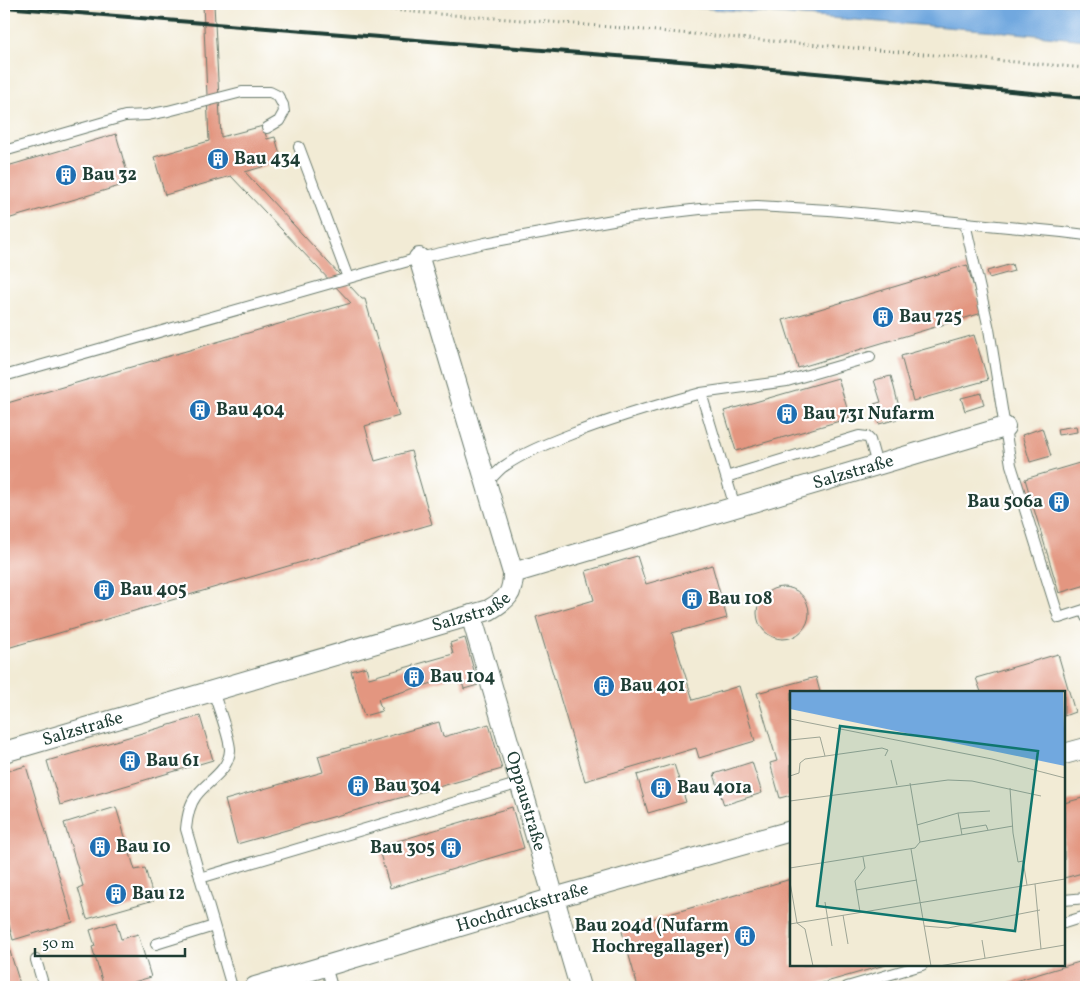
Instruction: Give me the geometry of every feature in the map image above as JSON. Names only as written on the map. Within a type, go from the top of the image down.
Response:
[{"type":"street","points":[[419,258],[513,573]]},
{"type":"street","name":"Salzstraße","points":[[4,752],[489,610],[506,600],[513,587],[513,573],[1005,427]]},
{"type":"street","name":"Oppaustraße","points":[[471,615],[580,987]]},
{"type":"street","points":[[1065,754],[1086,748]]},
{"type":"street","name":"Hochdruckstraße","points":[[255,987],[554,898],[790,831]]},
{"type":"lane","points":[[4,151],[125,116],[168,111],[242,92],[270,92],[278,96],[283,105],[284,112],[278,121],[267,128]]},
{"type":"lane","points":[[299,147],[348,278]]},
{"type":"lane","points":[[4,376],[419,258],[486,243],[624,218],[700,209],[757,206],[829,210],[1086,235]]},
{"type":"lane","points":[[965,223],[989,329],[1011,465],[1058,618],[1084,610],[1086,617]]},
{"type":"lane","points":[[486,483],[501,469],[524,454],[555,440],[650,407],[701,393],[787,381],[870,357]]},
{"type":"lane","points":[[701,393],[735,507]]},
{"type":"lane","points":[[726,477],[859,436],[867,437],[870,440],[877,465]]},
{"type":"lane","points":[[213,690],[230,750],[226,764],[196,796],[187,816],[186,829],[232,987]]},
{"type":"lane","points":[[200,878],[520,783]]},
{"type":"lane","points":[[1065,900],[1086,898]]},
{"type":"lane","points":[[1065,923],[1086,916]]},
{"type":"lane","points":[[156,944],[214,926]]},
{"type":"lane","points":[[36,960],[44,987]]},
{"type":"lane","points":[[326,966],[332,987]]},
{"type":"lane","points":[[847,987],[919,966]]},
{"type":"path","points":[[330,4],[1086,68]]},
{"type":"water","points":[[649,4],[1086,4],[1086,40],[996,31]]},
{"type":"building","points":[[203,4],[214,4],[221,137],[263,126],[267,139],[275,137],[282,161],[245,172],[362,299],[365,299],[399,416],[365,426],[375,461],[411,451],[432,524],[4,649],[4,404],[351,303],[231,176],[165,195],[154,157],[209,141]]},
{"type":"building","name":"Bau 32","points":[[116,134],[130,183],[4,220],[4,167]]},
{"type":"building","points":[[1012,264],[1014,271],[989,278],[987,271]]},
{"type":"building","name":"Bau 725","points":[[967,265],[982,313],[798,368],[783,320]]},
{"type":"building","points":[[974,335],[988,380],[913,401],[901,356]]},
{"type":"building","points":[[891,376],[902,418],[879,424],[874,404],[881,402],[874,380]]},
{"type":"building","name":"Bau 731 Nufarm","points":[[838,378],[850,418],[736,451],[724,411]]},
{"type":"building","points":[[981,393],[984,405],[965,411],[961,398]]},
{"type":"building","points":[[1076,426],[1077,432],[1058,435],[1057,429]]},
{"type":"building","points":[[1042,428],[1051,456],[1030,462],[1022,435]]},
{"type":"building","name":"Bau 506a","points":[[1086,461],[1086,585],[1059,593],[1025,479]]},
{"type":"building","points":[[637,556],[646,584],[712,565],[727,618],[672,633],[693,700],[739,686],[755,741],[699,758],[696,748],[585,781],[536,617],[594,600],[586,571]]},
{"type":"building","points":[[783,587],[797,591],[805,599],[809,613],[805,627],[797,635],[783,639],[769,635],[761,627],[757,613],[761,599],[769,591]]},
{"type":"building","name":"Bau 104","points":[[465,638],[478,685],[464,689],[460,675],[378,699],[382,711],[364,716],[351,671],[366,667],[369,678],[453,654],[450,643]]},
{"type":"building","points":[[1058,654],[1075,712],[1065,716],[1065,691],[981,691],[976,678]]},
{"type":"building","points":[[816,677],[820,691],[790,691],[790,795],[780,798],[770,763],[777,761],[757,693]]},
{"type":"building","name":"Bau 61","points":[[200,716],[213,760],[60,805],[47,761]]},
{"type":"building","name":"Bau 304","points":[[439,722],[443,737],[489,724],[502,769],[237,844],[225,800],[323,772],[318,756]]},
{"type":"building","points":[[752,762],[762,793],[724,805],[714,774]]},
{"type":"building","name":"Bau 401a","points":[[674,764],[686,802],[648,813],[637,775]]},
{"type":"building","points":[[26,766],[73,922],[13,940],[4,907],[4,772]]},
{"type":"building","points":[[1086,797],[1086,872],[1065,878],[1065,803]]},
{"type":"building","name":"Bau 10","points":[[116,807],[135,870],[145,868],[154,900],[87,919],[78,888],[83,886],[64,823]]},
{"type":"building","name":"Bau 305","points":[[512,807],[524,848],[390,888],[378,847]]},
{"type":"building","name":"Bau 204d (Nufarm Hochregallager)","points":[[790,879],[790,966],[882,966],[809,987],[638,987],[621,928]]},
{"type":"building","points":[[116,922],[121,939],[138,934],[151,977],[117,987],[104,987],[92,947],[95,946],[90,930]]},
{"type":"building","points":[[4,932],[21,987],[4,987]]},
{"type":"building","points":[[1086,960],[1086,987],[995,987]]},
{"type":"railway","points":[[4,7],[729,65],[1086,98]]},
{"type":"place","name":"Bau 434","points":[[218,159]]},
{"type":"place","name":"Bau 32","points":[[66,175]]},
{"type":"place","name":"Bau 725","points":[[883,317]]},
{"type":"place","name":"Bau 404","points":[[200,410]]},
{"type":"place","name":"Bau 731 Nufarm","points":[[787,414]]},
{"type":"place","name":"Bau 506a","points":[[1059,502]]},
{"type":"place","name":"Bau 405","points":[[104,590]]},
{"type":"place","name":"Bau 108","points":[[692,599]]},
{"type":"place","name":"Bau 104","points":[[414,677]]},
{"type":"place","name":"Bau 401","points":[[604,686]]},
{"type":"place","name":"Bau 61","points":[[130,761]]},
{"type":"place","name":"Bau 304","points":[[358,786]]},
{"type":"place","name":"Bau 401a","points":[[661,788]]},
{"type":"place","name":"Bau 10","points":[[100,847]]},
{"type":"place","name":"Bau 305","points":[[451,848]]},
{"type":"place","name":"Bau 12","points":[[116,894]]},
{"type":"place","name":"Bau 204d (Nufarm Hochregallager)","points":[[745,936]]}]
